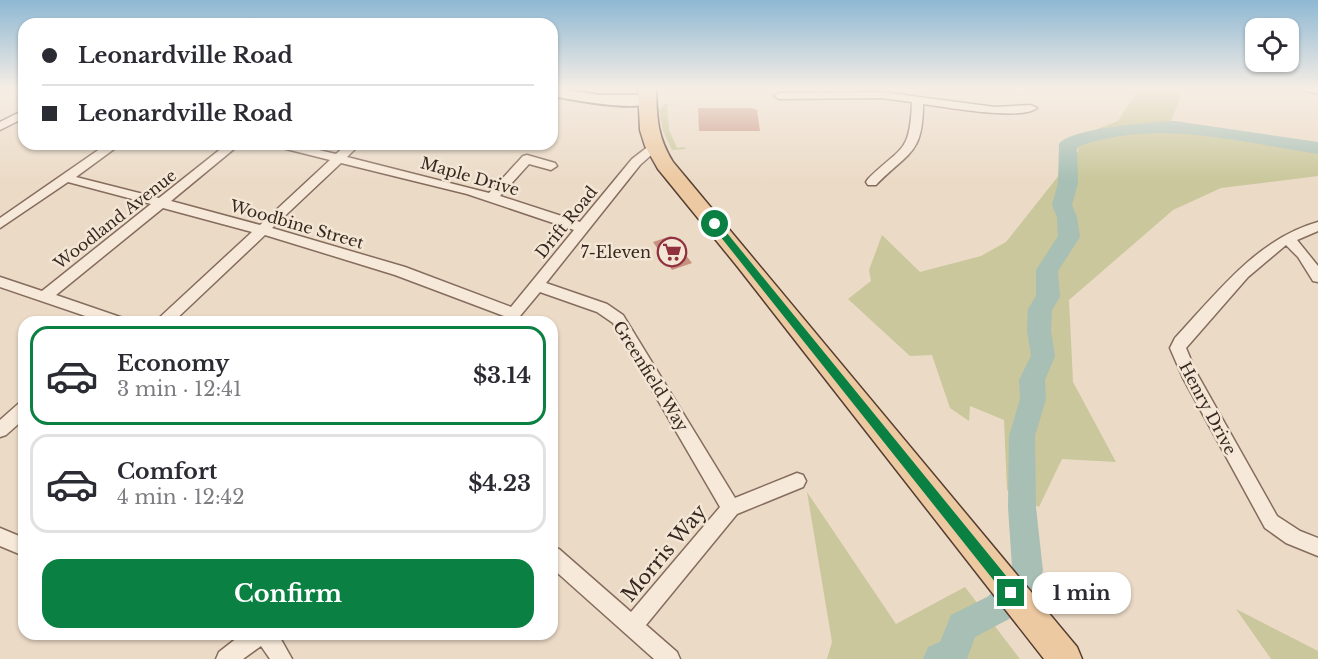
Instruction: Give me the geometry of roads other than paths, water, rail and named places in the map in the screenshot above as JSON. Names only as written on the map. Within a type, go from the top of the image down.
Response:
[{"type":"main road","points":[[649,119],[651,136],[665,165],[1065,659]]},
{"type":"street","points":[[0,128],[15,119]]},
{"type":"street","points":[[634,119],[651,136]]},
{"type":"street","points":[[872,182],[912,144],[917,119]]},
{"type":"street","name":"Drift Road","points":[[512,316],[639,158],[651,136]]},
{"type":"street","points":[[0,224],[107,150]]},
{"type":"street","name":"Woodland Avenue","points":[[44,297],[227,150]]},
{"type":"street","name":"Maple Drive","points":[[302,150],[491,198],[583,228]]},
{"type":"street","points":[[170,316],[348,150]]},
{"type":"street","points":[[491,198],[527,159],[551,166]]},
{"type":"street","name":"Woodbine Street","points":[[67,178],[263,230],[400,271],[505,316]]},
{"type":"street","name":"Henry Drive","points":[[1318,226],[1287,238],[1263,255],[1180,342],[1178,348],[1189,374],[1271,522],[1293,537],[1318,547]]},
{"type":"street","points":[[1287,238],[1309,262],[1318,278]]},
{"type":"street","points":[[0,282],[100,316]]},
{"type":"street","name":"Greenfield Way","points":[[536,285],[602,308],[618,320],[731,508]]},
{"type":"street","points":[[0,430],[18,414]]},
{"type":"street","name":"Morris Way","points":[[632,626],[731,508],[796,481]]},
{"type":"street","points":[[0,537],[18,544]]},
{"type":"street","points":[[558,561],[670,659]]},
{"type":"street","points":[[226,659],[252,640]]},
{"type":"street","points":[[269,640],[282,659]]},
{"type":"waterway","points":[[940,659],[952,655],[962,626],[998,608],[1011,597],[1028,571],[1022,507],[1022,436],[1033,399],[1032,380],[1043,356],[1039,331],[1040,309],[1048,297],[1047,270],[1069,237],[1067,217],[1062,205],[1068,183],[1068,144],[1084,138],[1129,130],[1175,126],[1318,148]]},
{"type":"place","name":"7-Eleven","points":[[672,252]]}]
